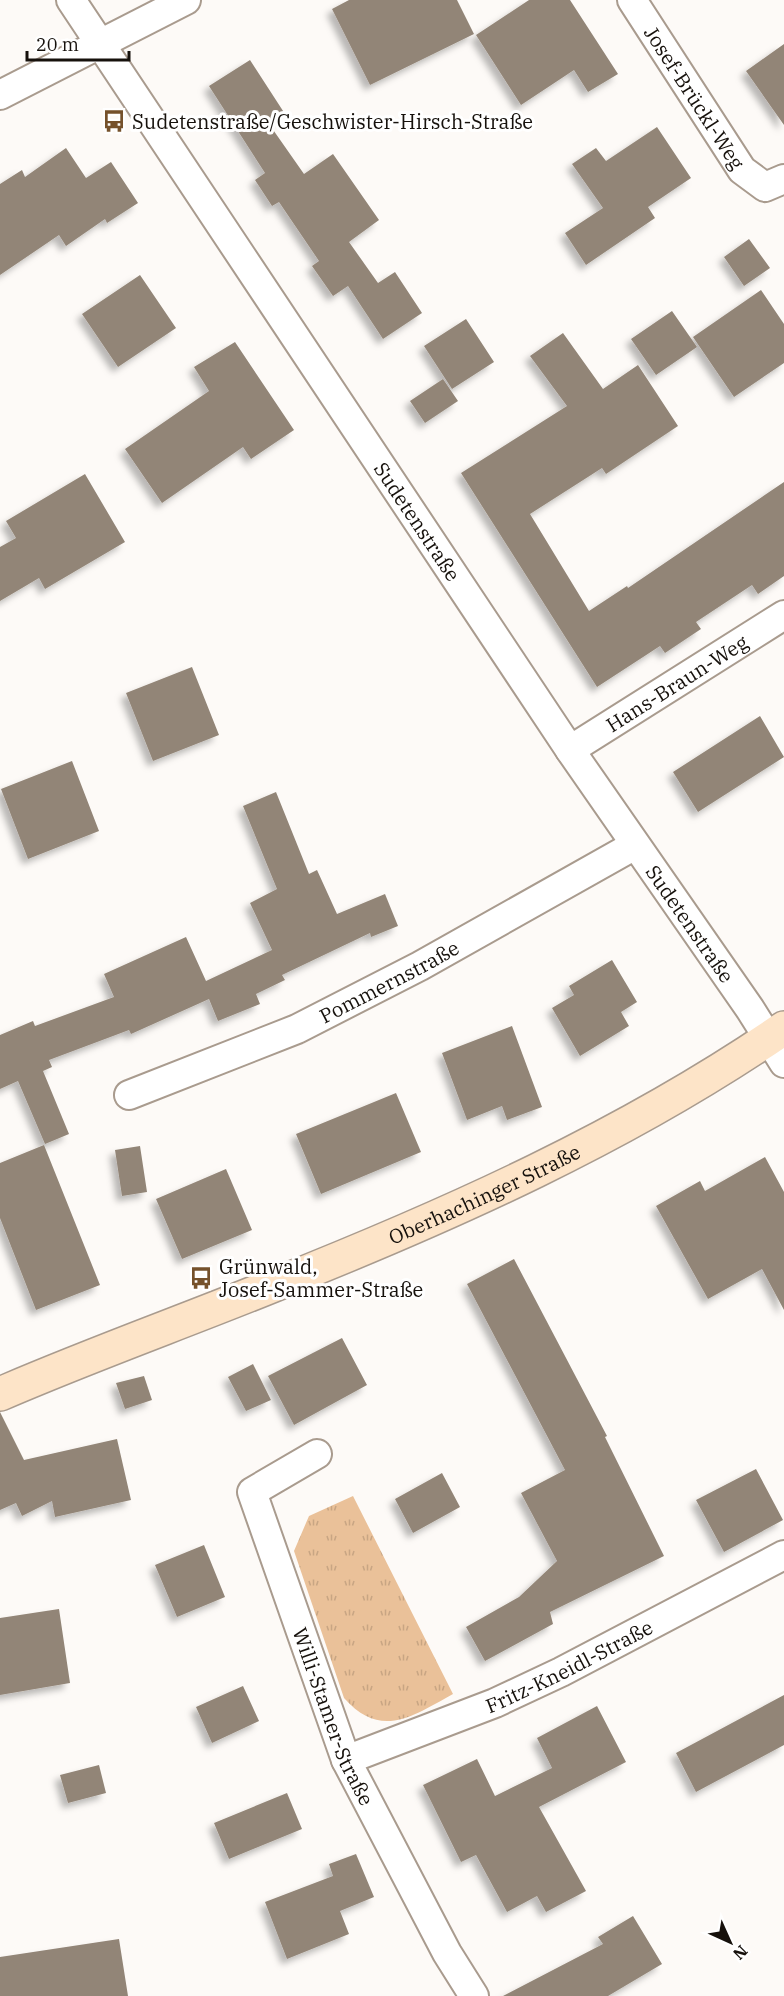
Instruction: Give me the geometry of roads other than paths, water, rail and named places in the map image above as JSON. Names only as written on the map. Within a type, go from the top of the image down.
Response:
[{"type":"main road","name":"Oberhachinger Straße","points":[[0,1394],[275,1285],[493,1193],[779,1043]]},
{"type":"street","name":"Sudetenstraße","points":[[71,0],[570,750],[635,845],[779,1043]]},
{"type":"street","points":[[0,95],[186,0]]},
{"type":"street","name":"Josef-Brückl-Weg","points":[[632,0],[742,170],[775,183]]},
{"type":"street","name":"Hans-Braun-Weg","points":[[570,750],[784,615]]},
{"type":"street","name":"Pommernstraße","points":[[129,1095],[297,1029],[420,966],[635,845]]},
{"type":"street","name":"Willi-Stamer-Straße","points":[[317,1454],[252,1492],[346,1760],[447,1953],[474,1996]]},
{"type":"street","name":"Fritz-Kneidl-Straße","points":[[346,1760],[495,1703],[561,1672],[784,1555]]},
{"type":"place","name":"Sudetenstraße/Geschwister-Hirsch-Straße","points":[[114,121]]},
{"type":"place","name":"Grünwald, Josef-Sammer-Straße","points":[[201,1278]]}]
